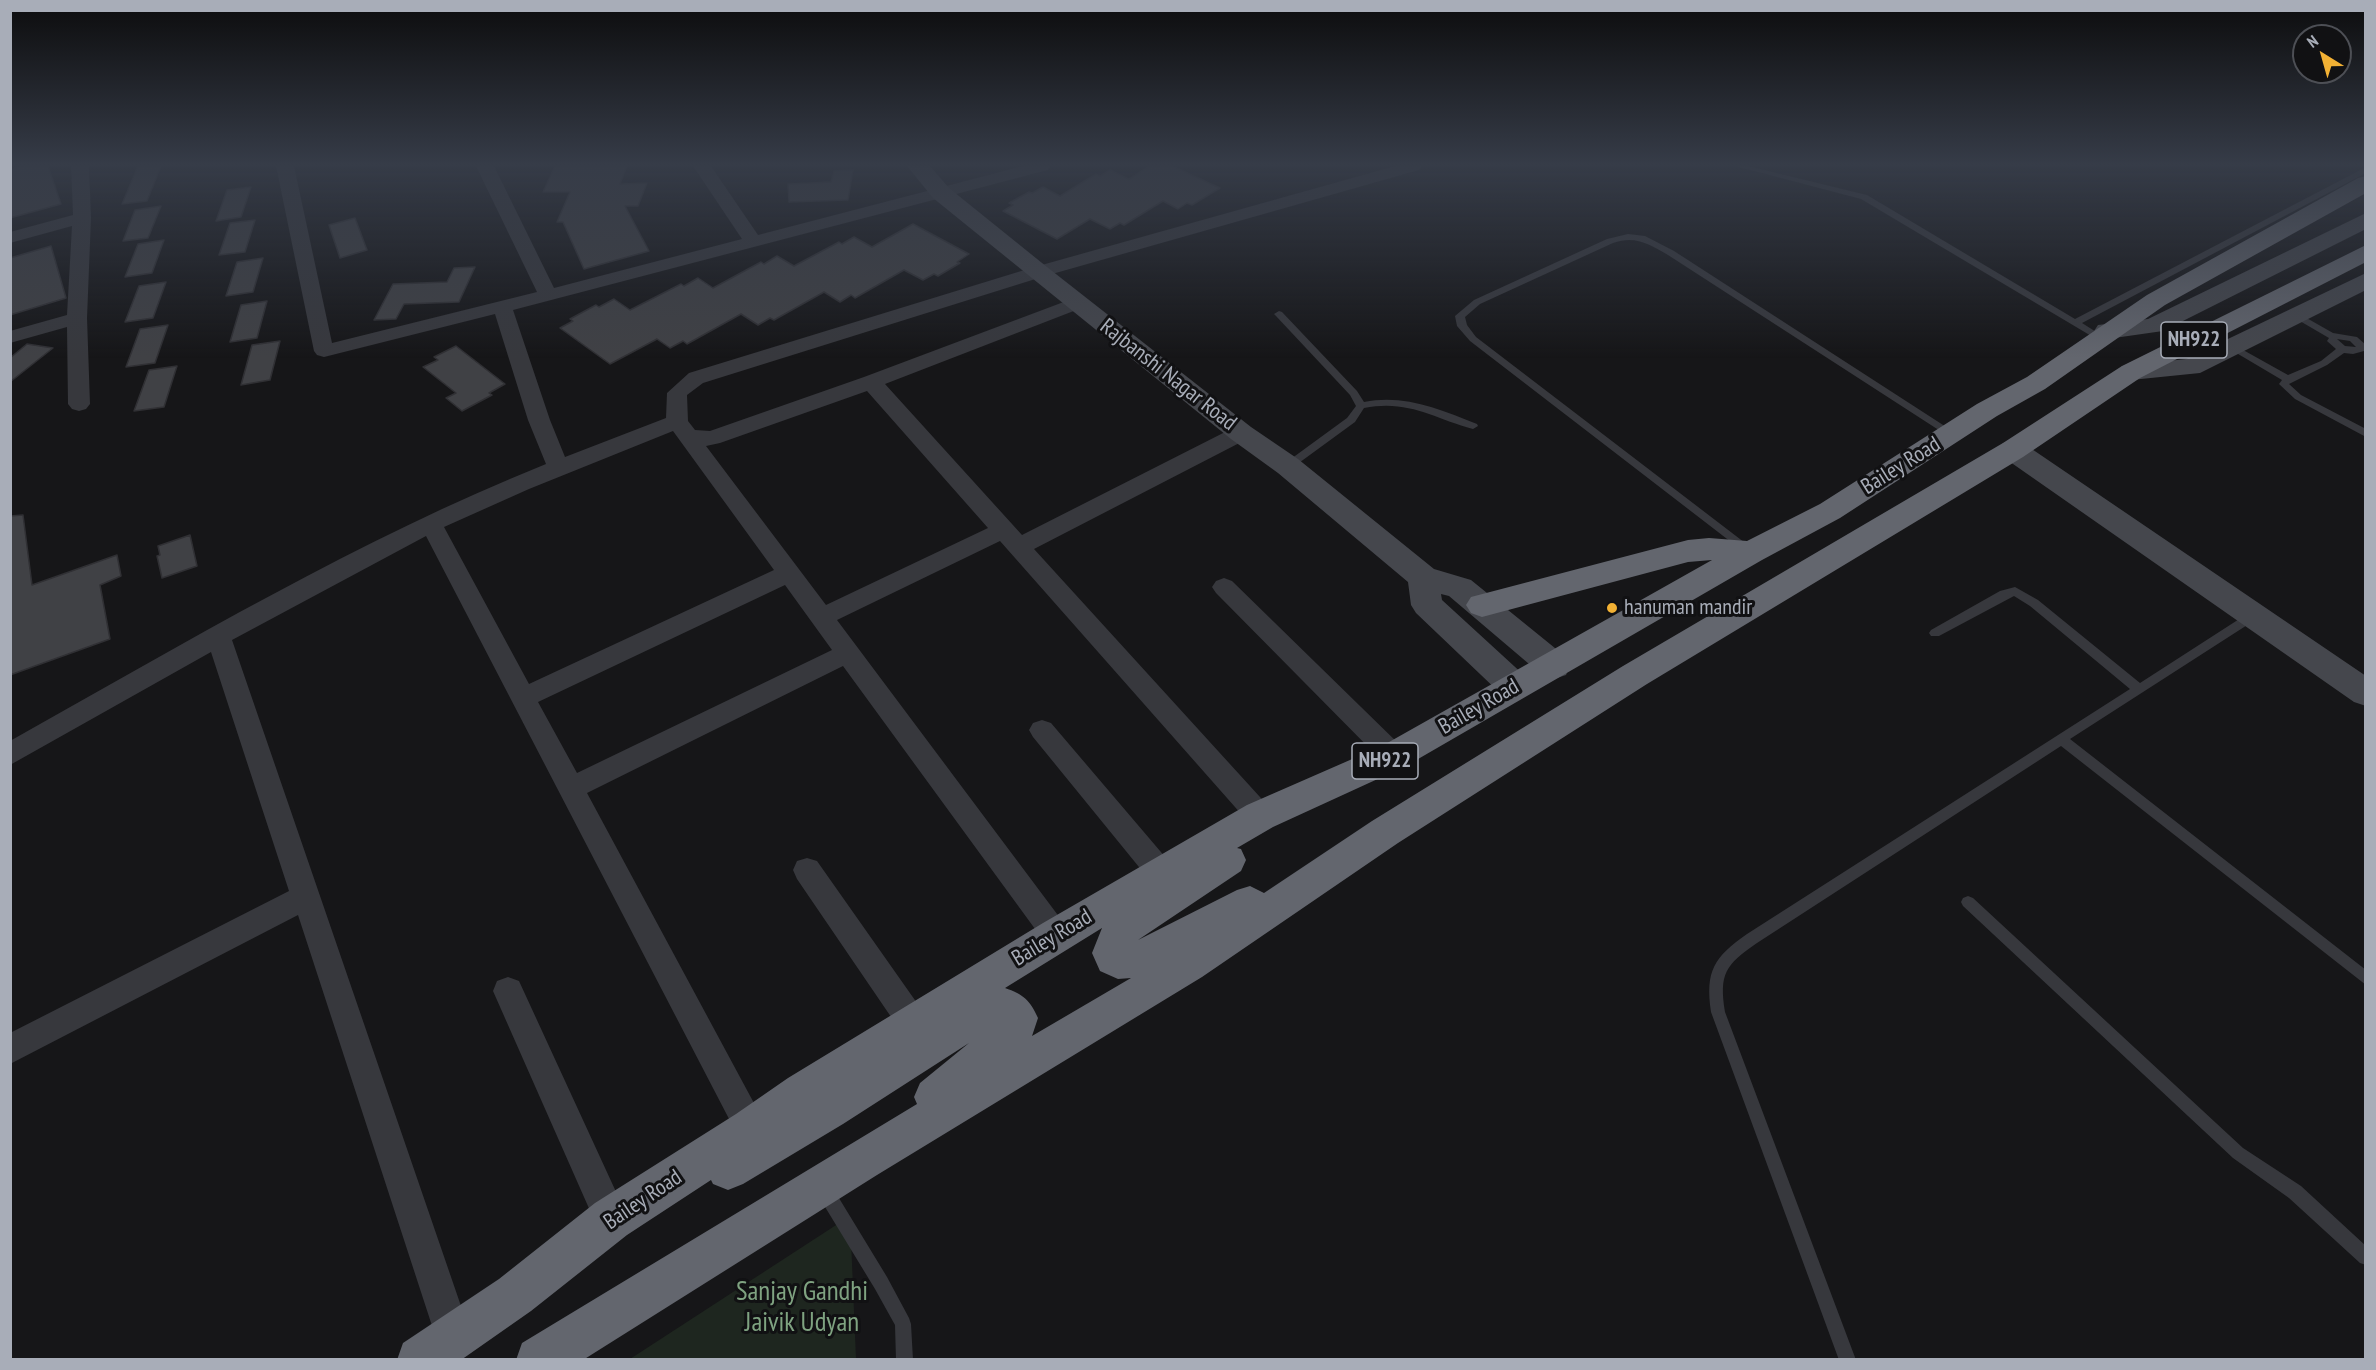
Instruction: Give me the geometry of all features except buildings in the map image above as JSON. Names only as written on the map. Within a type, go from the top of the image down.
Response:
[{"type":"highway","name":"Bailey Road","points":[[420,1359],[515,1295],[611,1219],[803,1092],[1056,934],[1260,816],[1386,760],[1751,552],[1830,511],[1987,410],[2036,383],[2094,331],[2156,300],[2282,230]]},
{"type":"highway","name":"Bailey Road","points":[[539,1359],[862,1160],[1188,965],[1385,832],[1635,675],[2021,445],[2131,372],[2366,252]]},
{"type":"highway","points":[[1482,605],[1688,551],[1709,549],[1751,552]]},
{"type":"highway","points":[[1385,832],[1140,958],[1121,962],[1114,958],[1111,952],[1110,945],[1129,923],[1386,760]]},
{"type":"highway","points":[[515,1295],[828,1110],[984,1011],[1000,1005],[1007,1006],[1014,1011],[1018,1018],[1014,1031],[862,1160]]},
{"type":"street","points":[[10,237],[37,230]]},
{"type":"street","points":[[79,404],[77,318],[81,230]]},
{"type":"street","points":[[298,230],[324,351],[800,230]]},
{"type":"street","points":[[516,230],[548,295]]},
{"type":"street","points":[[746,230],[754,242]]},
{"type":"street","name":"Rajbanshi Nagar Road","points":[[986,230],[1241,433],[1288,466],[1423,577],[1460,588],[1554,666]]},
{"type":"street","points":[[1056,934],[683,429],[677,393],[696,378],[1038,272],[1187,230]]},
{"type":"street","points":[[2094,331],[2154,326],[2346,230]]},
{"type":"street","points":[[2131,372],[2191,367],[2366,280]]},
{"type":"street","points":[[10,754],[218,635],[431,524],[558,467],[683,429],[700,439],[712,438],[871,382],[1077,303]]},
{"type":"street","points":[[502,307],[539,420],[558,467]]},
{"type":"street","points":[[10,337],[77,318]]},
{"type":"street","points":[[871,382],[1260,816]]},
{"type":"street","points":[[822,617],[1011,539],[1241,433]]},
{"type":"street","points":[[2021,445],[2252,617],[2366,693]]},
{"type":"street","points":[[2021,445],[2366,668]]},
{"type":"street","points":[[431,524],[750,1129]]},
{"type":"street","points":[[523,698],[789,573]]},
{"type":"street","points":[[1423,577],[1427,606],[1514,686]]},
{"type":"street","points":[[1224,586],[1386,760]]},
{"type":"street","points":[[218,635],[454,1338]]},
{"type":"street","points":[[571,788],[848,653]]},
{"type":"street","points":[[1042,730],[1162,874]]},
{"type":"street","points":[[807,870],[913,1023]]},
{"type":"street","points":[[10,1049],[307,896]]},
{"type":"street","points":[[508,991],[611,1219]]},
{"type":"lane","points":[[1921,230],[2094,331],[2264,230]]},
{"type":"lane","points":[[1751,552],[1473,339],[1462,326],[1460,316],[1477,302],[1610,241],[1622,236],[1641,237],[1671,253],[1952,434]]},
{"type":"lane","points":[[1279,314],[1354,393],[1361,406]]},
{"type":"lane","points":[[2296,315],[2334,336],[2342,335],[2361,342],[2360,350],[2343,349],[2334,344],[2331,339],[2334,336]]},
{"type":"lane","points":[[2233,348],[2288,379]]},
{"type":"lane","points":[[2343,349],[2324,363],[2288,379],[2284,384],[2290,392],[2366,434]]},
{"type":"lane","points":[[1288,466],[1351,420],[1361,406],[1376,402],[1400,401],[1473,426]]},
{"type":"lane","points":[[1935,633],[2004,594],[2015,591],[2034,603],[2139,689]]},
{"type":"lane","points":[[1848,1359],[1718,1012],[1715,987],[1720,969],[1737,949],[1768,927],[2252,617]]},
{"type":"lane","points":[[2061,739],[2366,980]]},
{"type":"lane","points":[[1968,902],[2238,1153],[2295,1192],[2366,1257]]},
{"type":"lane","points":[[821,1185],[881,1283],[903,1324],[905,1359]]},
{"type":"green space","name":"Sanjay Gandhi Jaivik Udyan","points":[[850,1216],[856,1359],[630,1359]]},
{"type":"place","name":"hanuman mandir","points":[[1612,608]]}]
